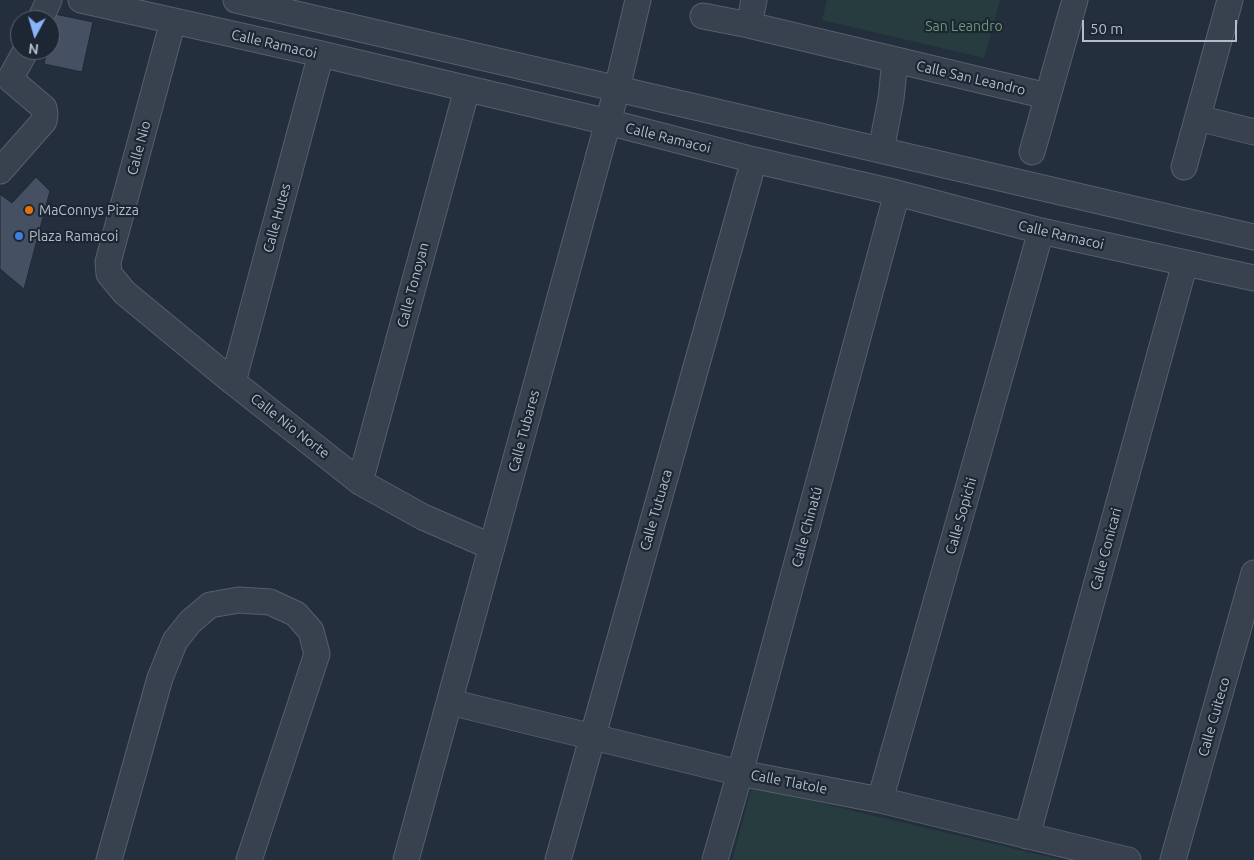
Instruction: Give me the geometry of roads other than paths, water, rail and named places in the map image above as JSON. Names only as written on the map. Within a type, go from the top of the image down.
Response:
[{"type":"street","name":"Calle Ramacoi","points":[[81,0],[467,88],[754,160],[897,193],[1041,231],[1254,278]]},
{"type":"street","points":[[236,0],[1254,237]]},
{"type":"street","name":"Calle Tubares","points":[[406,860],[617,89],[638,0]]},
{"type":"street","points":[[749,25],[754,0]]},
{"type":"street","points":[[1032,152],[1075,0]]},
{"type":"street","points":[[1184,167],[1230,0]]},
{"type":"street","name":"Calle San Leandro","points":[[703,16],[749,25],[1047,96]]},
{"type":"street","name":"Calle Nio","points":[[109,274],[108,262],[173,21]]},
{"type":"street","name":"Calle Hutes","points":[[233,382],[321,54]]},
{"type":"street","points":[[0,171],[44,121],[44,108],[5,85],[20,60]]},
{"type":"street","points":[[880,150],[890,106],[895,60]]},
{"type":"street","name":"Calle Tonoyan","points":[[360,482],[467,88]]},
{"type":"street","points":[[1198,118],[1254,132]]},
{"type":"street","name":"Calle Tutuaca","points":[[558,860],[754,160]]},
{"type":"street","name":"Calle Chinatú","points":[[715,860],[897,193]]},
{"type":"street","name":"Calle Sopichi","points":[[880,800],[1041,231]]},
{"type":"street","name":"Calle Conicari","points":[[1027,836],[1185,263]]},
{"type":"street","name":"Calle Nio Norte","points":[[109,274],[125,293],[233,382],[360,482],[423,517],[492,547]]},
{"type":"street","name":"Calle Cuiteco","points":[[1173,860],[1254,573]]},
{"type":"street","points":[[108,860],[160,678],[175,640],[190,622],[210,606],[239,600],[270,602],[296,614],[311,631],[317,654],[249,860]]},
{"type":"street","name":"Calle Tlatole","points":[[450,702],[740,773],[880,800],[1128,860]]},
{"type":"place","name":"MaConnys Pizza","points":[[29,210]]},
{"type":"place","name":"Plaza Ramacoi","points":[[19,236]]},
{"type":"park label","name":"San Leandro","points":[[964,26]]}]
